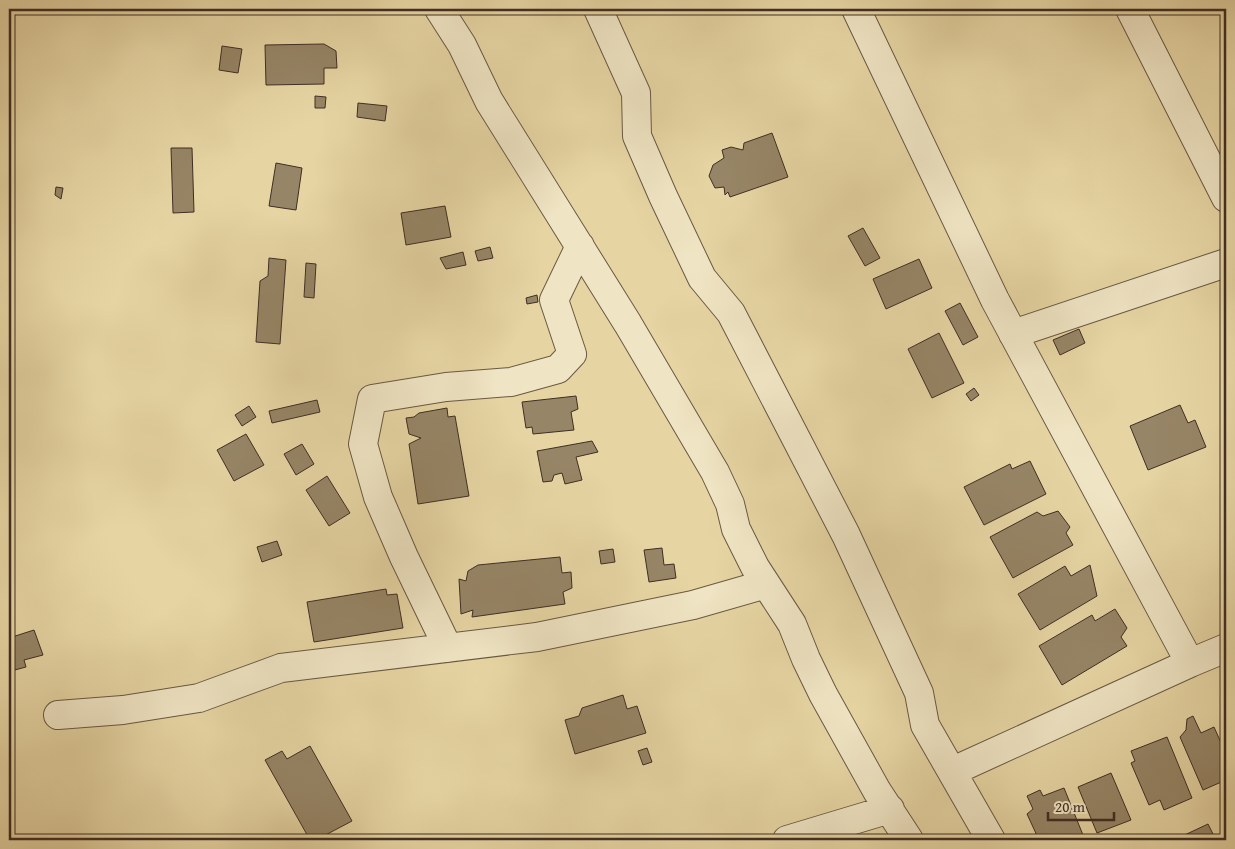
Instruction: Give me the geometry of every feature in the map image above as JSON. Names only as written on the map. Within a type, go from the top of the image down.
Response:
[{"type":"street","points":[[439,9],[462,45],[489,101],[667,388],[715,472],[730,504],[736,529],[755,566],[792,624],[823,694],[909,840]]},
{"type":"street","points":[[598,9],[636,93],[637,136],[662,196],[702,278],[730,313],[846,535],[920,693],[925,725],[991,840]]},
{"type":"street","points":[[856,9],[994,300],[1190,663]]},
{"type":"street","points":[[1130,9],[1226,198]]},
{"type":"street","points":[[448,648],[404,557],[378,496],[363,444],[372,399],[446,387],[511,382],[558,369],[572,354],[554,300],[580,246]]},
{"type":"street","points":[[1013,334],[1226,263]]},
{"type":"street","points":[[58,715],[123,710],[199,698],[281,668],[537,637],[693,605],[766,584]]},
{"type":"street","points":[[952,771],[1226,648]]},
{"type":"street","points":[[787,840],[890,810]]},
{"type":"building","points":[[324,44],[336,51],[337,68],[324,68],[324,84],[266,85],[265,45]]},
{"type":"building","points":[[222,46],[242,49],[238,73],[219,70]]},
{"type":"building","points":[[315,96],[326,97],[325,108],[315,108]]},
{"type":"building","points":[[358,103],[387,106],[385,121],[357,117]]},
{"type":"building","points":[[772,133],[788,177],[730,197],[728,192],[725,195],[724,187],[715,188],[709,176],[713,165],[724,158],[722,150],[731,147],[743,150],[744,143]]},
{"type":"building","points":[[171,148],[192,148],[194,212],[173,213]]},
{"type":"building","points":[[276,163],[302,168],[296,210],[269,206]]},
{"type":"building","points":[[56,187],[63,188],[61,199],[55,195]]},
{"type":"building","points":[[445,206],[451,237],[406,245],[401,213]]},
{"type":"building","points":[[863,228],[880,258],[865,266],[848,236]]},
{"type":"building","points":[[490,247],[493,258],[478,261],[475,251]]},
{"type":"building","points":[[463,252],[466,265],[446,269],[440,258]]},
{"type":"building","points":[[269,258],[286,260],[280,344],[256,342],[260,281],[268,276]]},
{"type":"building","points":[[919,259],[932,288],[886,309],[873,279]]},
{"type":"building","points":[[306,263],[316,264],[314,298],[304,297]]},
{"type":"building","points":[[537,295],[538,302],[527,304],[526,298]]},
{"type":"building","points":[[960,303],[978,337],[963,345],[945,311]]},
{"type":"building","points":[[1079,329],[1085,343],[1060,355],[1053,340]]},
{"type":"building","points":[[939,333],[964,383],[932,398],[908,349]]},
{"type":"building","points":[[974,388],[979,395],[971,401],[966,394]]},
{"type":"building","points":[[576,396],[578,409],[571,412],[574,430],[533,434],[532,427],[526,428],[522,402]]},
{"type":"building","points":[[317,400],[320,412],[272,423],[269,411]]},
{"type":"building","points":[[1180,405],[1188,423],[1195,420],[1206,447],[1148,470],[1130,426]]},
{"type":"building","points":[[249,406],[256,417],[242,426],[235,415]]},
{"type":"building","points":[[447,408],[448,417],[455,416],[469,496],[418,504],[409,444],[421,438],[409,434],[406,418],[414,417],[419,413]]},
{"type":"building","points":[[246,434],[264,465],[234,481],[217,450]]},
{"type":"building","points":[[592,441],[598,452],[576,457],[582,480],[565,484],[562,473],[554,475],[552,481],[543,482],[537,451]]},
{"type":"building","points":[[302,444],[314,464],[296,475],[284,454]]},
{"type":"building","points":[[1030,461],[1046,494],[984,525],[964,487],[1010,464],[1012,469]]},
{"type":"building","points":[[327,476],[350,513],[329,526],[306,490]]},
{"type":"building","points":[[1058,511],[1070,527],[1066,533],[1073,545],[1013,578],[990,537],[1037,512],[1043,516]]},
{"type":"building","points":[[277,541],[282,555],[262,562],[257,547]]},
{"type":"building","points":[[662,548],[664,565],[674,564],[676,578],[649,582],[644,550]]},
{"type":"building","points":[[613,549],[615,562],[601,564],[599,551]]},
{"type":"building","points":[[560,557],[562,573],[571,572],[572,588],[563,592],[565,604],[472,617],[473,610],[461,614],[459,579],[466,581],[468,571],[478,565]]},
{"type":"building","points":[[1090,565],[1097,596],[1040,630],[1018,594],[1065,566],[1071,576]]},
{"type":"building","points":[[386,589],[387,595],[397,594],[403,628],[314,642],[307,602]]},
{"type":"building","points":[[1115,609],[1127,628],[1121,637],[1127,646],[1062,685],[1039,646],[1092,615],[1095,621]]},
{"type":"building","points":[[34,630],[43,655],[24,660],[26,667],[11,671],[9,664],[9,638]]},
{"type":"building","points":[[623,695],[627,709],[637,706],[646,733],[575,754],[565,720],[579,716],[582,708]]},
{"type":"building","points":[[1193,716],[1201,733],[1214,727],[1226,754],[1226,780],[1203,790],[1180,737],[1186,730],[1187,719]]},
{"type":"building","points":[[1167,737],[1192,798],[1164,810],[1160,800],[1149,805],[1131,763],[1135,761],[1131,751]]},
{"type":"building","points":[[310,746],[352,821],[316,840],[310,840],[265,760],[282,751],[287,759]]},
{"type":"building","points":[[647,748],[652,762],[643,765],[638,751]]},
{"type":"building","points":[[1111,773],[1131,820],[1097,833],[1078,787]]},
{"type":"building","points":[[1064,788],[1085,840],[1039,840],[1027,814],[1033,809],[1027,796],[1040,790],[1043,796]]},
{"type":"building","points":[[1208,824],[1216,840],[1174,840]]}]
